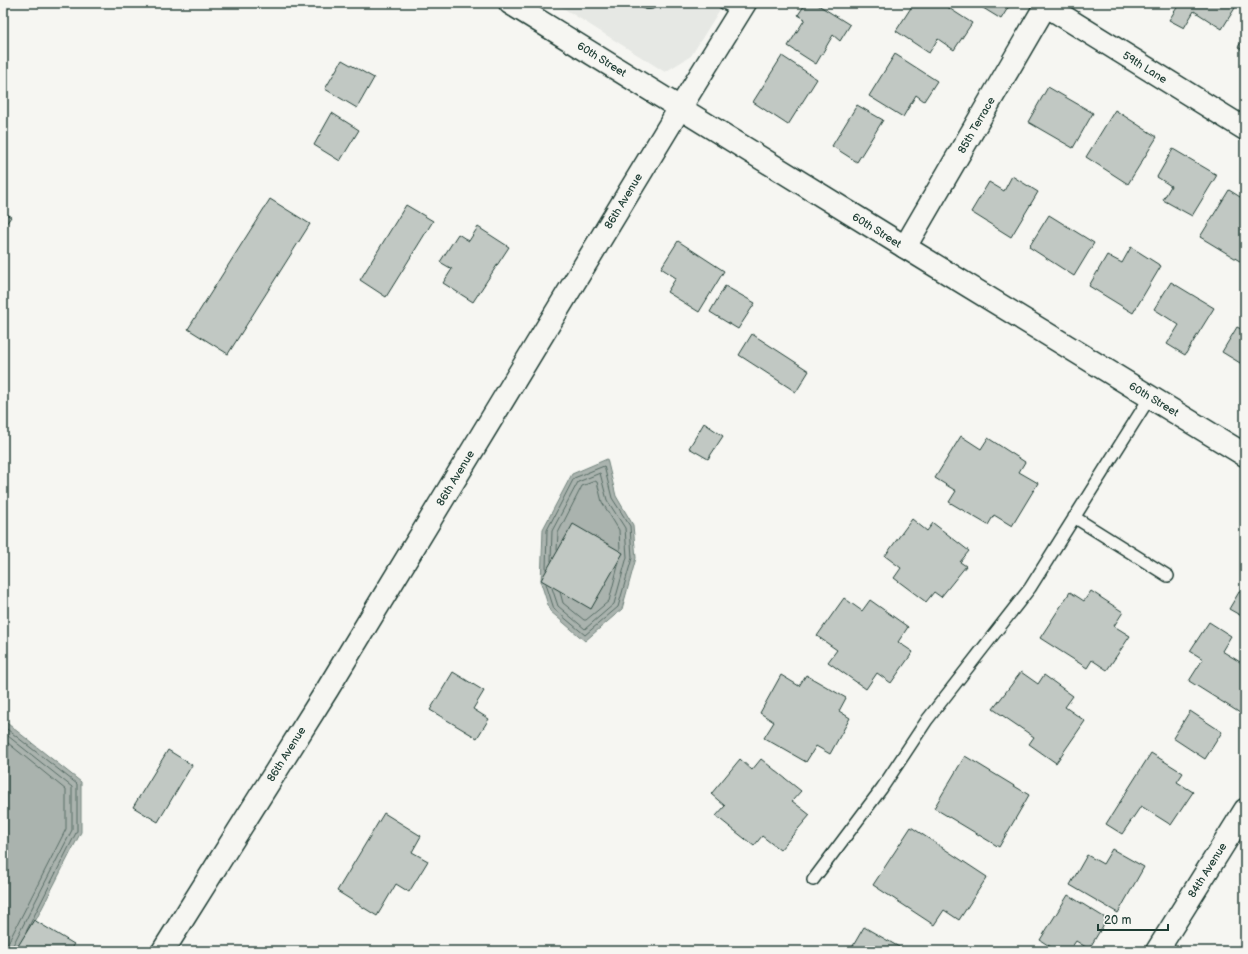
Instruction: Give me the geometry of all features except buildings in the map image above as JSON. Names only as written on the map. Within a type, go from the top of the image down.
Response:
[{"type":"street","name":"60th Street","points":[[516,4],[680,108],[1245,455]]},
{"type":"street","name":"59th Lane","points":[[1046,4],[1245,129]]},
{"type":"street","name":"85th Terrace","points":[[905,247],[1046,4]]},
{"type":"street","name":"86th Avenue","points":[[163,951],[331,683],[680,108],[736,6]]},
{"type":"street","name":"84th Avenue","points":[[1157,951],[1245,810]]},
{"type":"lane","points":[[814,880],[882,788],[927,720],[1030,588],[1150,397]]},
{"type":"lane","points":[[1074,517],[1168,576]]},
{"type":"shaded area","points":[[555,3],[724,3],[691,56],[665,72]]},
{"type":"water","points":[[607,459],[616,496],[633,525],[636,558],[622,609],[585,641],[550,611],[541,583],[543,529],[572,474]]},
{"type":"water","points":[[3,720],[81,782],[81,832],[20,951],[3,951]]}]
